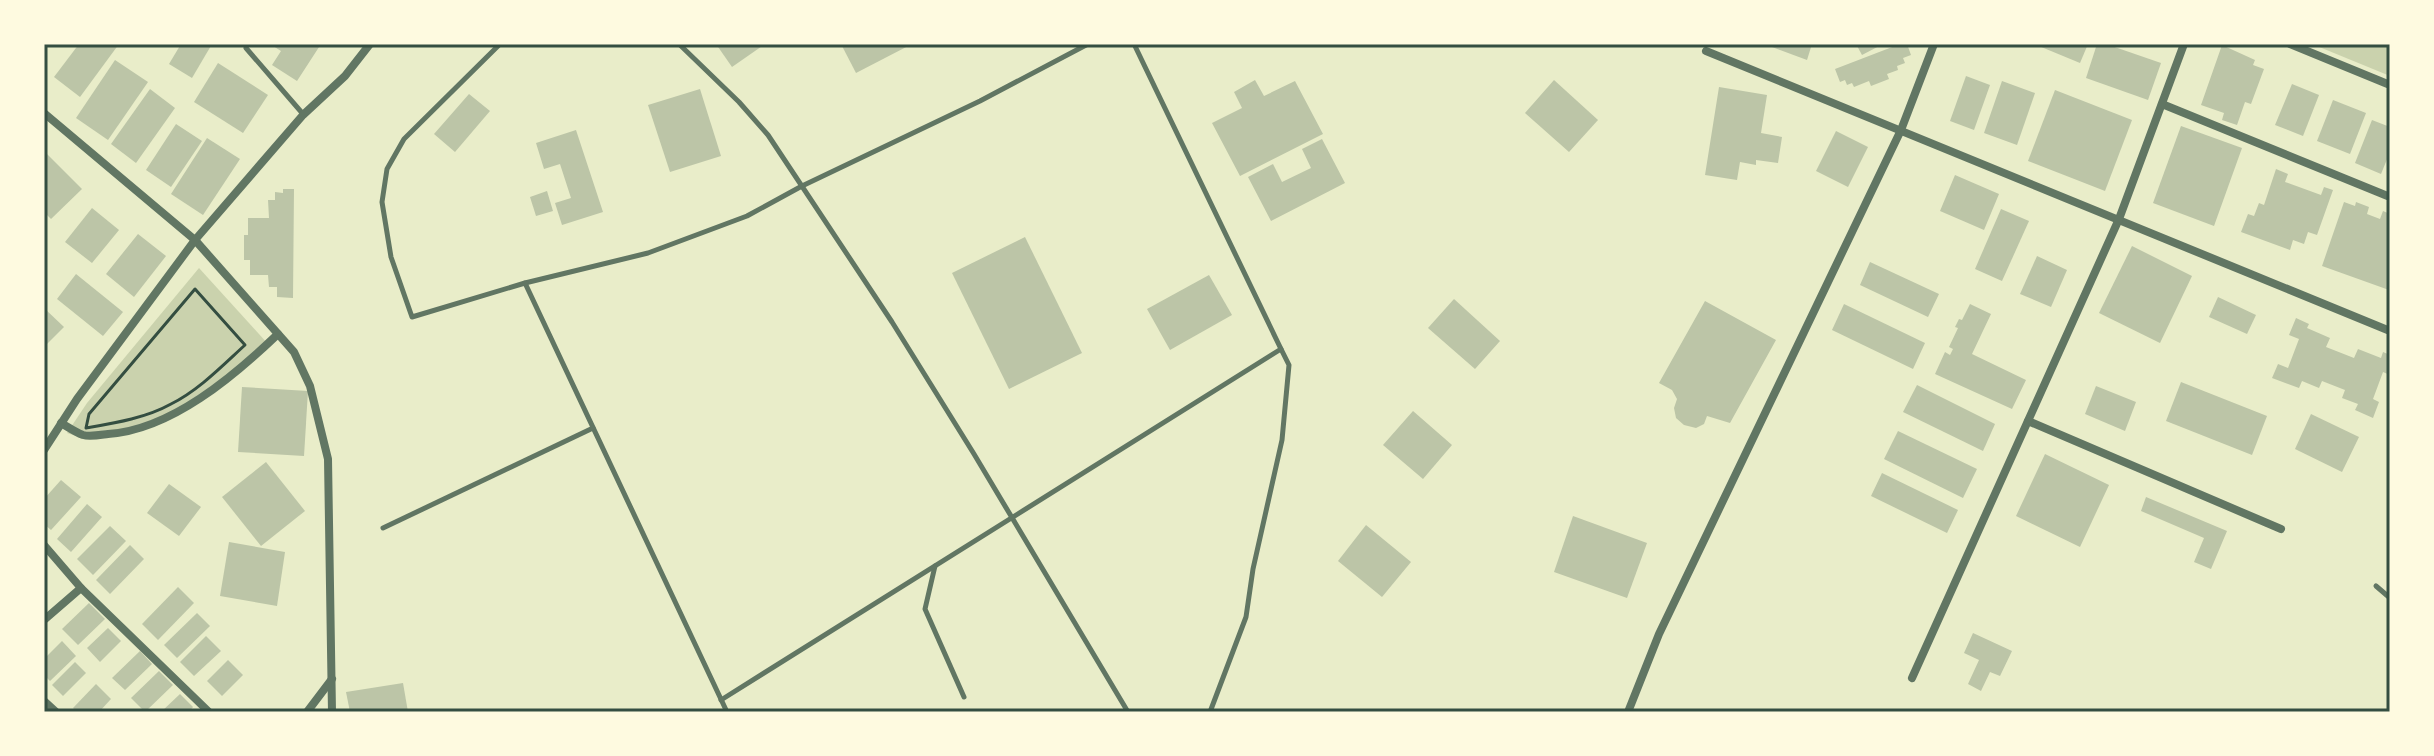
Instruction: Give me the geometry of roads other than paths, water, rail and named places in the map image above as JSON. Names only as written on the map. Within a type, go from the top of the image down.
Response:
[{"type":"street","points":[[44,450],[195,240],[303,115],[345,76],[370,44]]},
{"type":"street","points":[[1628,712],[1659,634],[1901,130],[1934,44]]},
{"type":"street","points":[[1912,678],[2119,219],[2184,44]]},
{"type":"street","points":[[2290,44],[2390,85]]},
{"type":"street","points":[[1706,51],[2390,331]]},
{"type":"street","points":[[2162,104],[2390,197]]},
{"type":"street","points":[[44,113],[195,240],[294,352],[310,386],[328,459],[332,712]]},
{"type":"street","points":[[61,423],[85,436],[125,433],[175,414],[217,385],[278,334]]},
{"type":"street","points":[[2028,421],[2281,529]]},
{"type":"street","points":[[44,545],[81,588],[209,712]]},
{"type":"street","points":[[44,620],[81,588]]},
{"type":"street","points":[[307,712],[332,679]]},
{"type":"street","points":[[44,701],[56,712]]},
{"type":"lane","points":[[500,44],[404,139],[387,169],[382,202],[391,257],[412,317],[525,283],[648,253],[747,216],[1088,44]]},
{"type":"lane","points":[[679,44],[768,135],[892,322],[1128,712]]},
{"type":"lane","points":[[1134,44],[1289,365],[1282,440],[1253,569],[1246,617],[1210,712]]},
{"type":"lane","points":[[246,48],[303,115]]},
{"type":"lane","points":[[525,283],[727,712]]},
{"type":"lane","points":[[721,700],[1281,349]]},
{"type":"lane","points":[[383,528],[593,428]]},
{"type":"lane","points":[[935,565],[925,609],[964,697]]},
{"type":"lane","points":[[2376,586],[2390,598]]}]
